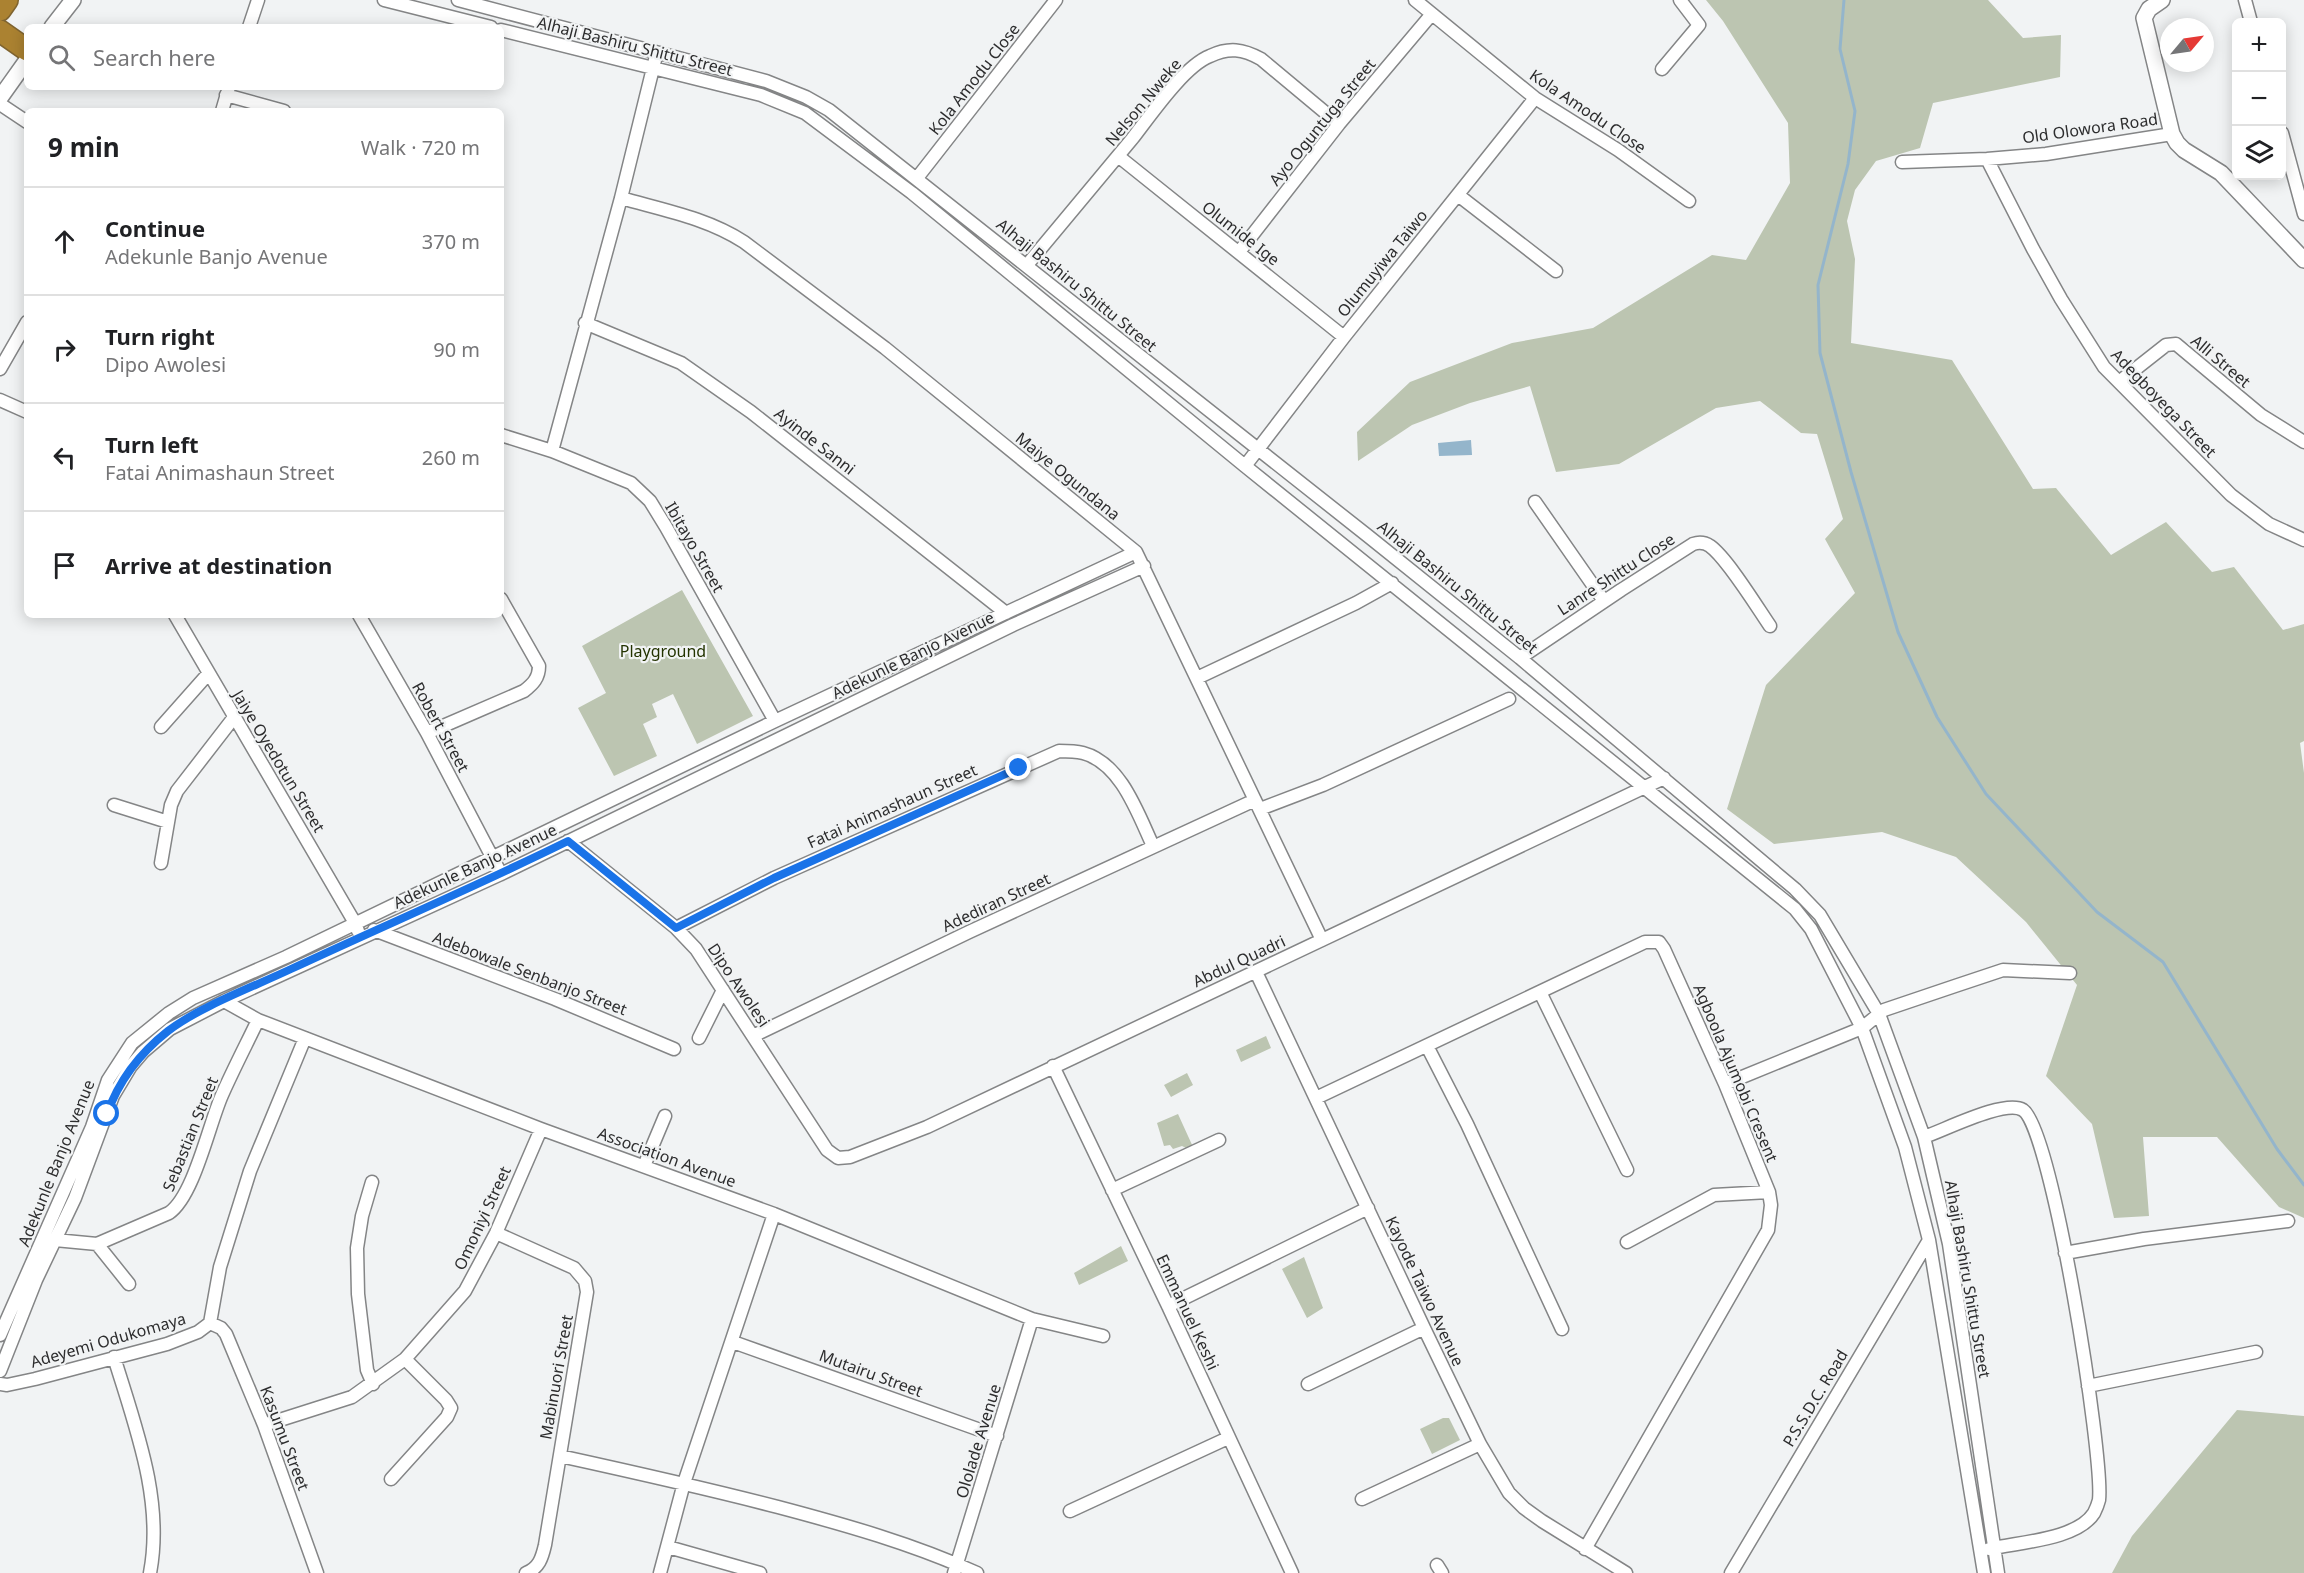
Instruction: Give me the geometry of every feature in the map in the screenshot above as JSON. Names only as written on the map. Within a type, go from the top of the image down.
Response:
[{"type":"highway","points":[[0,10],[7,0]]},
{"type":"highway","points":[[0,31],[24,48]]},
{"type":"street","points":[[54,24],[73,0]]},
{"type":"street","points":[[250,24],[258,0]]},
{"type":"street","points":[[384,0],[479,24]]},
{"type":"street","name":"Alhaji Bashiru Shittu Street","points":[[458,0],[766,81],[806,97],[829,110],[1520,658],[1795,889],[1820,915],[1879,1014],[1924,1137],[1946,1233],[1998,1573]]},
{"type":"street","name":"Kola Amodu Close","points":[[917,178],[1056,0]]},
{"type":"street","points":[[1662,69],[1699,25],[1680,0]]},
{"type":"street","points":[[2158,0],[2144,18],[2172,134]]},
{"type":"street","points":[[2245,0],[2250,18]]},
{"type":"street","name":"Kola Amodu Close","points":[[1419,1],[1431,15],[1535,98],[1618,150],[1689,201]]},
{"type":"street","name":"Ayo Oguntuga Street","points":[[1239,252],[1339,124],[1431,15]]},
{"type":"street","name":"Alhaji Bashiru Shittu Street","points":[[504,31],[761,95],[805,112],[921,200],[1245,466],[1795,909],[1811,929],[1862,1028],[1905,1147],[1929,1240],[1984,1573]]},
{"type":"street","name":"Nelson Nweke","points":[[1027,265],[1168,94],[1194,66],[1208,56],[1233,49],[1248,51],[1261,59],[1339,124]]},
{"type":"street","points":[[552,451],[658,52]]},
{"type":"street","points":[[0,98],[24,64]]},
{"type":"street","points":[[223,108],[227,91],[276,108]]},
{"type":"street","name":"Olumuyiwa Taiwo","points":[[1245,466],[1344,337],[1535,98]]},
{"type":"street","points":[[0,104],[24,120]]},
{"type":"street","name":"Old Olowora Road","points":[[1902,162],[2046,154],[2172,134],[2184,150],[2221,174],[2303,256]]},
{"type":"street","points":[[2286,148],[2304,214]]},
{"type":"street","name":"Olumide Ige","points":[[1118,156],[1344,337]]},
{"type":"street","name":"Adegboyega Street","points":[[1987,159],[2061,299],[2104,367],[2153,419],[2248,510],[2269,524],[2304,540]]},
{"type":"street","points":[[1458,195],[1556,271]]},
{"type":"street","name":"Maiye Ogundana","points":[[621,198],[700,220],[726,230],[744,242],[885,348],[1136,552],[1322,940]]},
{"type":"street","name":"Ayinde Sanni","points":[[585,323],[681,363],[751,412],[1006,613]]},
{"type":"street","points":[[0,369],[24,327]]},
{"type":"street","name":"Alli Street","points":[[2119,382],[2166,345],[2176,344],[2261,415],[2304,442]]},
{"type":"street","points":[[0,400],[24,411]]},
{"type":"street","name":"Ibitayo Street","points":[[504,436],[552,451],[631,483],[650,501],[774,721]]},
{"type":"street","points":[[1535,502],[1604,601]]},
{"type":"street","name":"Lanre Shittu Close","points":[[1520,658],[1604,601],[1693,544],[1700,542],[1712,547],[1722,558],[1770,626]]},
{"type":"street","name":"Adekunle Banjo Avenue","points":[[0,1335],[92,1127],[108,1080],[132,1043],[169,1013],[193,998],[286,957],[774,721],[1136,552]]},
{"type":"street","name":"Adekunle Banjo Avenue","points":[[0,1371],[75,1198],[113,1096],[131,1066],[143,1052],[170,1029],[374,930],[501,874],[1013,625],[1144,566]]},
{"type":"street","points":[[1197,678],[1356,603],[1392,583]]},
{"type":"street","points":[[428,733],[524,691],[533,684],[539,674],[539,666],[504,604]]},
{"type":"street","name":"Jaiye Oyedotun Street","points":[[177,618],[355,923],[360,937]]},
{"type":"street","name":"Robert Street","points":[[361,618],[428,733],[501,874]]},
{"type":"street","points":[[161,727],[208,674]]},
{"type":"street","name":"Adediran Street","points":[[753,1036],[1153,846],[1257,805],[1323,784],[1509,699]]},
{"type":"street","points":[[161,863],[171,805],[177,790],[235,716]]},
{"type":"street","name":"Fatai Animashaun Street","points":[[676,928],[774,878],[1059,751],[1083,753],[1100,761],[1118,779],[1153,846]]},
{"type":"street","name":"Abdul Quadri","points":[[827,1150],[838,1158],[850,1158],[927,1127],[1646,789],[1664,778]]},
{"type":"street","points":[[114,805],[168,822]]},
{"type":"street","name":"Dipo Awolesi","points":[[568,841],[676,928],[696,949],[827,1150]]},
{"type":"street","name":"Adebowale Senbanjo Street","points":[[374,930],[555,999],[674,1049]]},
{"type":"street","name":"Agboola Ajumobi Cresent","points":[[1317,1098],[1645,942],[1659,942],[1664,949],[1725,1084],[1769,1192],[1771,1205],[1768,1230],[1585,1549]]},
{"type":"street","points":[[1725,1084],[1862,1028],[1884,1010],[2003,970],[2070,973]]},
{"type":"street","name":"Kayode Taiwo Avenue","points":[[1256,972],[1480,1444],[1509,1493],[1524,1509],[1626,1573]]},
{"type":"street","points":[[699,1038],[723,990]]},
{"type":"street","points":[[1540,992],[1627,1170]]},
{"type":"street","name":"Association Avenue","points":[[224,1001],[258,1020],[774,1214],[1032,1319],[1103,1336]]},
{"type":"street","name":"Sebastian Street","points":[[55,1240],[97,1244],[178,1207],[197,1164],[221,1097],[258,1020]]},
{"type":"street","name":"Adeyemi Odukomaya","points":[[0,1384],[10,1385],[180,1340],[210,1323],[220,1267],[250,1171],[305,1038]]},
{"type":"street","points":[[1427,1046],[1467,1124],[1562,1329]]},
{"type":"street","name":"Emmanuel Keshi","points":[[1053,1066],[1292,1573]]},
{"type":"street","points":[[1924,1137],[1999,1109],[2013,1107],[2028,1114],[2034,1126],[2053,1190],[2088,1386],[2098,1470],[2099,1501],[2094,1513],[2071,1531],[1980,1551]]},
{"type":"street","points":[[644,1166],[665,1116]]},
{"type":"street","name":"Omoniyi Street","points":[[264,1425],[352,1397],[405,1359],[465,1291],[496,1233],[541,1128]]},
{"type":"street","points":[[1112,1190],[1219,1140]]},
{"type":"street","points":[[372,1182],[362,1216],[357,1248],[358,1294],[367,1370],[373,1384]]},
{"type":"street","points":[[1626,1242],[1705,1198],[1724,1194],[1769,1192]]},
{"type":"street","points":[[1168,1306],[1368,1208]]},
{"type":"street","points":[[660,1573],[684,1483],[774,1214]]},
{"type":"street","points":[[2065,1253],[2144,1239],[2288,1221]]},
{"type":"street","name":"Mabinuori Street","points":[[496,1233],[574,1268],[585,1281],[587,1292],[542,1559],[533,1570],[526,1573]]},
{"type":"street","points":[[1929,1240],[1946,1233]]},
{"type":"street","name":"P.S.S.D.C. Road","points":[[1731,1573],[1929,1240]]},
{"type":"street","points":[[97,1244],[129,1284]]},
{"type":"street","name":"Ololade Avenue","points":[[955,1568],[1032,1319]]},
{"type":"street","name":"Kasumu Street","points":[[210,1323],[221,1328],[226,1334],[264,1425],[317,1573]]},
{"type":"street","points":[[1308,1384],[1424,1328]]},
{"type":"street","name":"Mutairu Street","points":[[733,1342],[997,1436]]},
{"type":"street","points":[[2088,1386],[2256,1352]]},
{"type":"street","points":[[114,1357],[147,1472],[155,1534],[150,1573]]},
{"type":"street","points":[[391,1479],[447,1417],[451,1408],[447,1400],[405,1359]]},
{"type":"street","points":[[1070,1511],[1228,1438]]},
{"type":"street","points":[[1362,1499],[1480,1444]]},
{"type":"street","points":[[560,1456],[684,1483],[890,1538],[955,1568],[977,1573]]},
{"type":"street","points":[[668,1547],[760,1573]]},
{"type":"green space","points":[[1706,0],[1988,0],[2023,38],[2061,35],[2060,77],[1933,103],[1920,148],[1876,161],[1855,190],[1847,221],[1855,259],[1851,343],[1952,360],[2033,489],[2056,488],[2111,555],[2166,522],[2212,572],[2234,567],[2283,630],[2304,624],[2304,741],[2300,743],[2304,773],[2304,1218],[2279,1207],[2217,1137],[2143,1137],[2149,1216],[2114,1218],[2092,1124],[2046,1076],[2077,985],[2026,922],[1956,857],[1882,832],[1774,844],[1727,809],[1766,685],[1855,593],[1825,539],[1843,519],[1817,434],[1801,433],[1760,401],[1716,408],[1619,464],[1556,472],[1530,386],[1470,403],[1412,425],[1358,461],[1357,432],[1410,382],[1512,343],[1593,328],[1712,255],[1746,260],[1790,183],[1788,123],[1723,21]]},
{"type":"green space","name":"Playground","points":[[682,590],[753,716],[697,744],[673,694],[652,704],[657,717],[643,724],[657,756],[614,776],[578,708],[606,693],[582,646]]},
{"type":"green space","points":[[1266,1036],[1271,1048],[1241,1062],[1236,1050]]},
{"type":"green space","points":[[1187,1073],[1193,1085],[1171,1097],[1164,1085]]},
{"type":"green space","points":[[1178,1114],[1193,1147],[1182,1146],[1173,1149],[1170,1145],[1164,1146],[1157,1123]]},
{"type":"green space","points":[[1121,1246],[1128,1261],[1079,1285],[1074,1273]]},
{"type":"green space","points":[[1304,1257],[1323,1308],[1307,1318],[1282,1269]]},
{"type":"green space","points":[[2237,1410],[2304,1416],[2304,1573],[2112,1573],[2132,1536]]},
{"type":"green space","points":[[1443,1418],[1449,1418],[1460,1440],[1432,1454],[1420,1429]]},
{"type":"water","points":[[1471,440],[1472,455],[1439,456],[1438,443]]},
{"type":"waterway","points":[[1844,0],[1840,49],[1855,111],[1848,164],[1818,285],[1820,353],[1851,472],[1898,632],[1937,717],[1986,794],[2097,912],[2163,962],[2277,1149],[2304,1185]]},
{"type":"route","points":[[107,1114],[113,1096],[131,1066],[143,1052],[170,1029],[374,930],[501,874],[568,841],[676,928],[774,878],[1019,768]]}]
